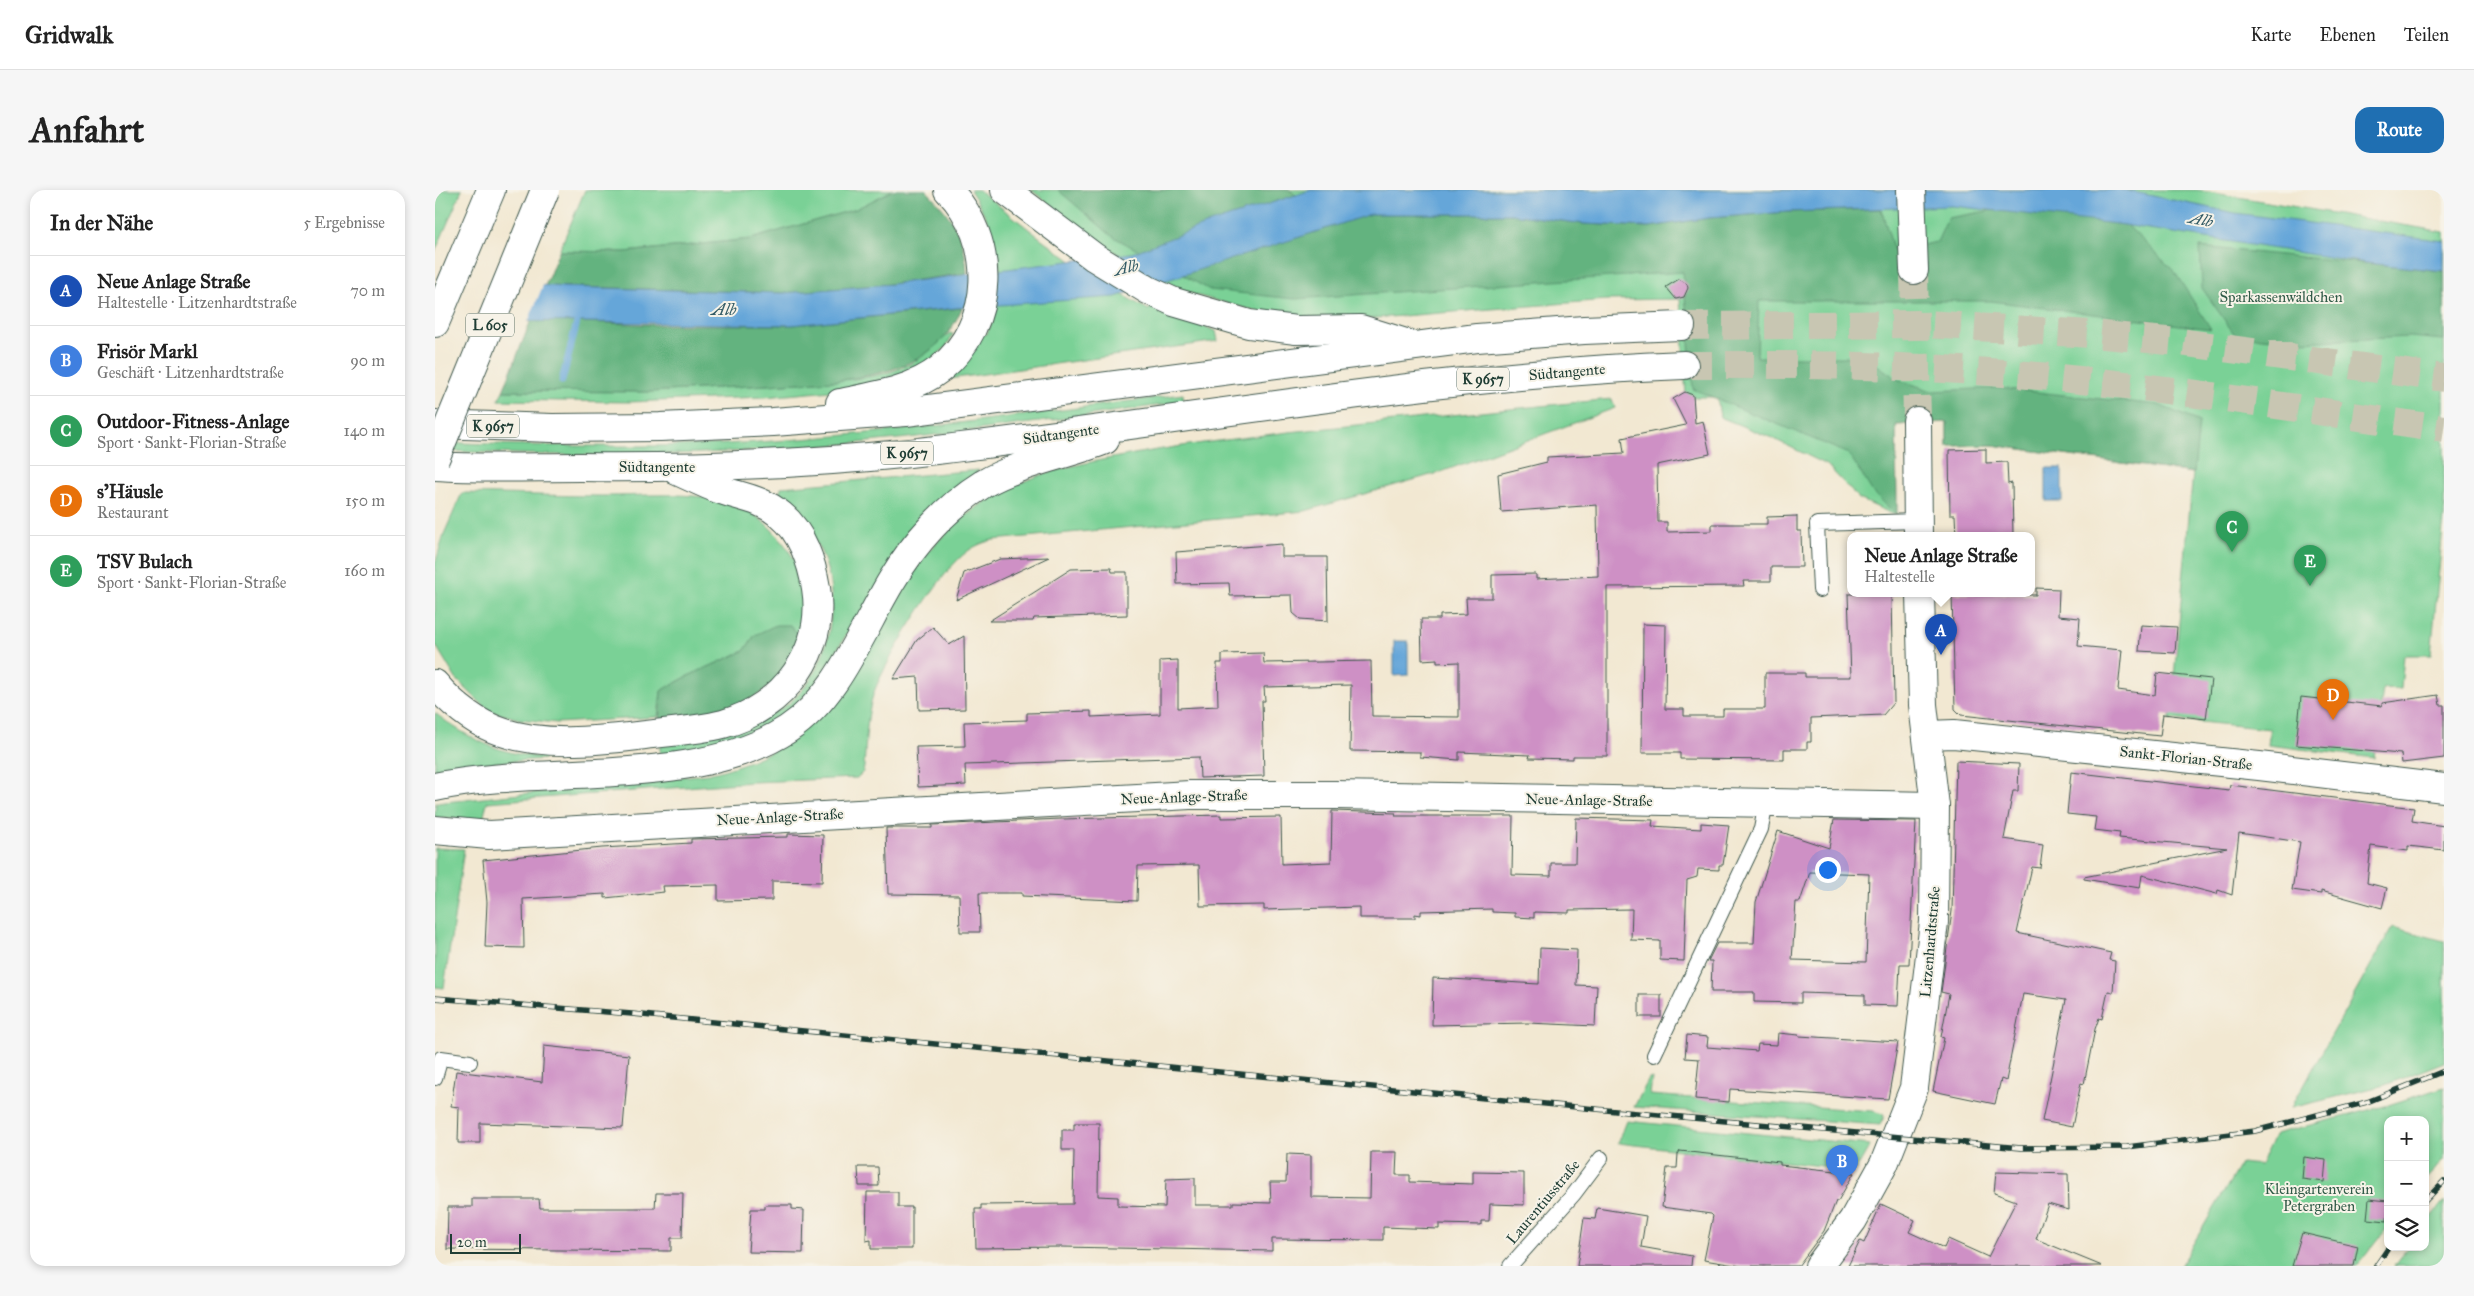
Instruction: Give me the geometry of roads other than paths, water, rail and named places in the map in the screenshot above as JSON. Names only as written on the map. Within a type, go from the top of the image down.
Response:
[{"type":"main road","points":[[435,323],[491,190]]},
{"type":"main road","name":"L 605","points":[[435,459],[545,190]]},
{"type":"main road","points":[[773,422],[821,407],[897,390],[915,384],[940,369],[962,345],[979,313],[983,294],[981,252],[977,235],[969,216],[948,190]]},
{"type":"main road","points":[[1005,190],[1094,257],[1174,302],[1215,316],[1249,324],[1296,330],[1361,329],[1412,345]]},
{"type":"main road","points":[[1912,203],[1914,260]]},
{"type":"main road","name":"K 9657","points":[[435,424],[552,428],[660,427],[773,422],[906,412],[1412,345],[1584,330],[1681,326]]},
{"type":"main road","name":"Südtangente","points":[[435,466],[669,468],[787,463],[899,454],[1143,423],[1284,402],[1453,382],[1556,372],[1684,365]]},
{"type":"main road","points":[[1917,421],[1918,528]]},
{"type":"main road","points":[[435,787],[487,780],[658,768],[715,759],[752,748],[789,728],[814,706],[836,679],[892,580],[919,542],[960,502],[983,484],[1003,475],[1034,462],[1080,450],[1143,423]]},
{"type":"main road","points":[[435,684],[447,698],[473,719],[502,732],[532,739],[609,739],[722,724],[748,715],[769,702],[797,674],[807,657],[813,638],[818,599],[811,563],[796,534],[783,516],[754,498],[717,489],[669,468]]},
{"type":"main road","name":"Litzenhardtstraße","points":[[1819,1266],[1853,1220],[1884,1164],[1914,1088],[1934,922],[1935,806],[1923,705],[1920,597]]},
{"type":"main road","name":"Sankt-Florian-Straße","points":[[1927,735],[1954,734],[2259,766],[2444,788]]},
{"type":"main road","name":"Neue-Anlage-Straße","points":[[435,830],[489,835],[1190,795],[1335,795],[1935,806]]},
{"type":"lane","points":[[1820,590],[1817,524],[1918,528]]},
{"type":"lane","points":[[1654,1055],[1761,829],[1766,803]]},
{"type":"lane","points":[[435,1078],[441,1058],[470,1062]]},
{"type":"lane","name":"Laurentiusstraße","points":[[1510,1266],[1574,1194],[1601,1158]]},
{"type":"water","name":"Alb","points":[[1311,190],[2124,190],[2235,213],[2444,241],[2444,271],[2366,263],[2117,224],[1952,206],[1788,212],[1709,218],[1649,227],[1584,224],[1511,214],[1371,214],[1115,297],[957,308],[792,325],[435,320],[435,276],[564,287],[783,293],[891,284],[1132,253],[1210,223]]},
{"type":"water","points":[[2046,468],[2062,468],[2062,501],[2046,501]]},
{"type":"water","points":[[1394,641],[1408,641],[1408,675],[1394,676]]},
{"type":"waterway","points":[[562,381],[579,314]]},
{"type":"tunnel","points":[[1914,270],[1917,421]]},
{"type":"tunnel","points":[[1681,326],[1926,324],[2092,334],[2179,342],[2444,378]]},
{"type":"tunnel","points":[[1684,365],[1883,367],[2002,373],[2168,390],[2444,429]]},
{"type":"railway","points":[[435,998],[632,1014],[1626,1112],[2021,1148],[2127,1147],[2255,1131],[2367,1102],[2444,1071]]},
{"type":"railway","points":[[2429,1197],[2444,1181]]},
{"type":"railway","points":[[2376,1266],[2386,1251]]},
{"type":"place","name":"Outdoor-Fitness-Anlage","points":[[2232,552]]},
{"type":"place","name":"TSV Bulach","points":[[2310,586]]},
{"type":"place","name":"Neue Anlage Straße","points":[[1941,655]]},
{"type":"place","name":"s'Häusle","points":[[2333,720]]},
{"type":"place","name":"Frisör Markl","points":[[1842,1186]]},
{"type":"park label","name":"Sparkassenwäldchen","points":[[2281,297]]},
{"type":"park label","name":"Kleingartenverein Petergraben","points":[[2319,1198]]}]
